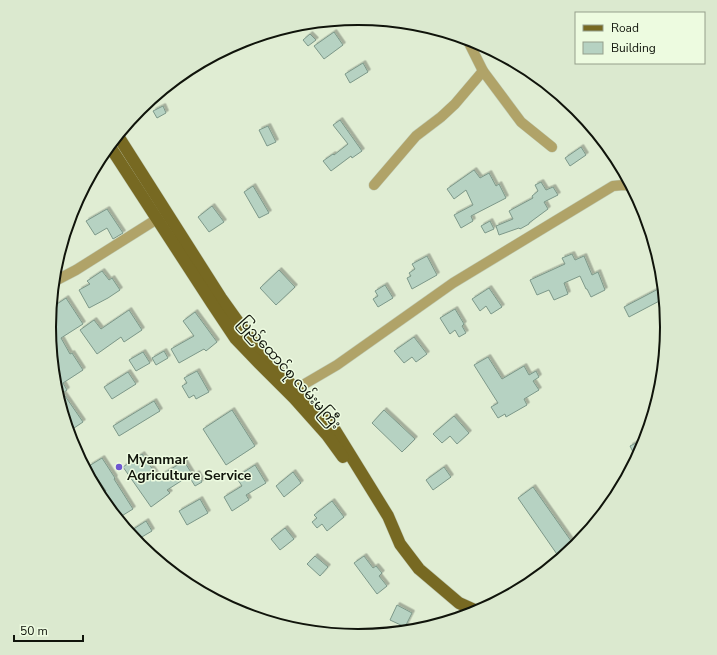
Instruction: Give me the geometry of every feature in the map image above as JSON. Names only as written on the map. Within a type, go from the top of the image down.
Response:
[{"type":"main road","points":[[121,141],[221,298],[264,357],[333,427],[388,516],[400,544],[419,569],[459,603],[471,608]]},
{"type":"main road","name":"ပြည်ထောင်စု လမ်းမကြီး","points":[[113,150],[235,338],[294,398],[327,435],[388,516]]},
{"type":"street","points":[[471,47],[483,71],[521,122],[552,147]]},
{"type":"street","points":[[374,186],[416,136],[455,104],[483,71]]},
{"type":"street","points":[[296,389],[337,365],[453,283],[613,186],[625,185]]},
{"type":"street","points":[[60,278],[157,218]]},
{"type":"building","points":[[334,32],[343,45],[324,59],[314,46]]},
{"type":"building","points":[[310,34],[316,40],[308,46],[303,40]]},
{"type":"building","points":[[363,63],[368,72],[350,83],[345,74]]},
{"type":"building","points":[[163,106],[166,113],[157,118],[153,111]]},
{"type":"building","points":[[340,120],[362,151],[352,158],[351,156],[331,171],[323,161],[333,154],[334,155],[348,144],[333,125]]},
{"type":"building","points":[[268,126],[276,142],[267,146],[259,130]]},
{"type":"building","points":[[581,147],[586,155],[570,166],[565,158]]},
{"type":"building","points":[[474,170],[480,178],[489,173],[496,186],[499,184],[506,198],[471,216],[473,221],[461,228],[454,215],[473,205],[466,190],[454,199],[447,189]]},
{"type":"building","points":[[541,182],[546,190],[553,187],[558,195],[544,202],[548,209],[520,229],[519,228],[499,235],[496,226],[513,219],[509,211],[533,198],[532,196],[538,191],[535,185]]},
{"type":"building","points":[[253,186],[269,213],[259,218],[244,192]]},
{"type":"building","points":[[212,206],[224,222],[209,232],[198,217]]},
{"type":"building","points":[[107,209],[123,233],[113,239],[107,228],[95,235],[86,221]]},
{"type":"building","points":[[490,221],[494,229],[485,233],[481,226]]},
{"type":"building","points":[[572,254],[575,260],[584,256],[592,275],[598,272],[605,290],[591,297],[580,276],[564,283],[568,294],[554,300],[549,290],[537,295],[530,280],[565,264],[562,258]]},
{"type":"building","points":[[427,256],[437,275],[412,289],[407,278],[411,276],[409,273],[415,269],[412,264]]},
{"type":"building","points":[[279,270],[295,287],[276,305],[260,288]]},
{"type":"building","points":[[102,271],[109,280],[112,278],[120,290],[89,308],[79,290],[90,284],[87,281]]},
{"type":"building","points":[[385,285],[393,298],[378,307],[373,299],[378,296],[375,291]]},
{"type":"building","points":[[489,288],[502,307],[491,314],[486,306],[480,311],[472,299]]},
{"type":"building","points":[[658,289],[659,301],[629,317],[624,307]]},
{"type":"building","points":[[66,298],[83,324],[61,338],[70,354],[72,353],[83,370],[63,383],[67,390],[63,393],[57,347],[57,304]]},
{"type":"building","points":[[455,309],[464,324],[462,326],[466,333],[459,337],[455,330],[450,334],[440,318]]},
{"type":"building","points":[[129,310],[142,330],[124,342],[121,337],[97,354],[80,330],[94,320],[101,329]]},
{"type":"building","points":[[195,312],[217,342],[206,351],[204,349],[179,363],[171,349],[194,336],[183,321]]},
{"type":"building","points":[[414,337],[427,354],[416,362],[412,357],[404,363],[394,351]]},
{"type":"building","points":[[164,351],[168,358],[156,365],[152,358]]},
{"type":"building","points":[[143,352],[150,363],[136,371],[129,360]]},
{"type":"building","points":[[488,357],[502,379],[524,366],[529,375],[536,371],[539,377],[533,381],[539,390],[524,399],[527,405],[506,417],[505,414],[498,418],[491,407],[498,403],[474,365]]},
{"type":"building","points":[[197,371],[209,392],[196,399],[194,395],[189,398],[182,386],[187,383],[184,378]]},
{"type":"building","points":[[128,372],[136,384],[112,399],[104,387]]},
{"type":"building","points":[[63,394],[83,422],[73,428]]},
{"type":"building","points":[[154,401],[160,411],[119,436],[113,426]]},
{"type":"building","points":[[232,410],[255,446],[226,465],[203,429]]},
{"type":"building","points":[[384,410],[415,439],[402,452],[372,423]]},
{"type":"building","points":[[454,416],[469,433],[457,444],[450,436],[442,443],[433,434]]},
{"type":"building","points":[[638,442],[634,453],[630,446]]},
{"type":"building","points":[[142,454],[158,477],[184,461],[192,474],[167,490],[170,493],[151,507],[123,467]]},
{"type":"building","points":[[102,458],[133,509],[122,516],[107,496],[104,492],[106,491],[90,466]]},
{"type":"building","points":[[255,465],[266,483],[246,495],[249,500],[232,511],[224,497],[242,486],[236,477]]},
{"type":"building","points":[[444,467],[451,477],[433,490],[426,480]]},
{"type":"building","points":[[293,472],[301,483],[284,497],[276,486]]},
{"type":"building","points":[[197,473],[202,482],[195,486],[190,478]]},
{"type":"building","points":[[533,487],[571,542],[558,555],[518,498]]},
{"type":"building","points":[[200,499],[208,513],[187,525],[179,511]]},
{"type":"building","points":[[332,501],[344,517],[327,531],[322,524],[317,528],[312,522],[317,518],[314,515]]},
{"type":"building","points":[[146,521],[152,531],[141,537],[133,529]]},
{"type":"building","points":[[285,528],[294,539],[280,550],[271,539]]},
{"type":"building","points":[[315,556],[328,567],[320,576],[307,564]]},
{"type":"building","points":[[364,556],[373,568],[376,566],[382,573],[379,576],[387,586],[377,594],[354,563]]},
{"type":"building","points":[[397,605],[412,613],[406,626],[390,620]]},
{"type":"place","name":"Myanmar Agriculture Service","points":[[119,467]]}]
